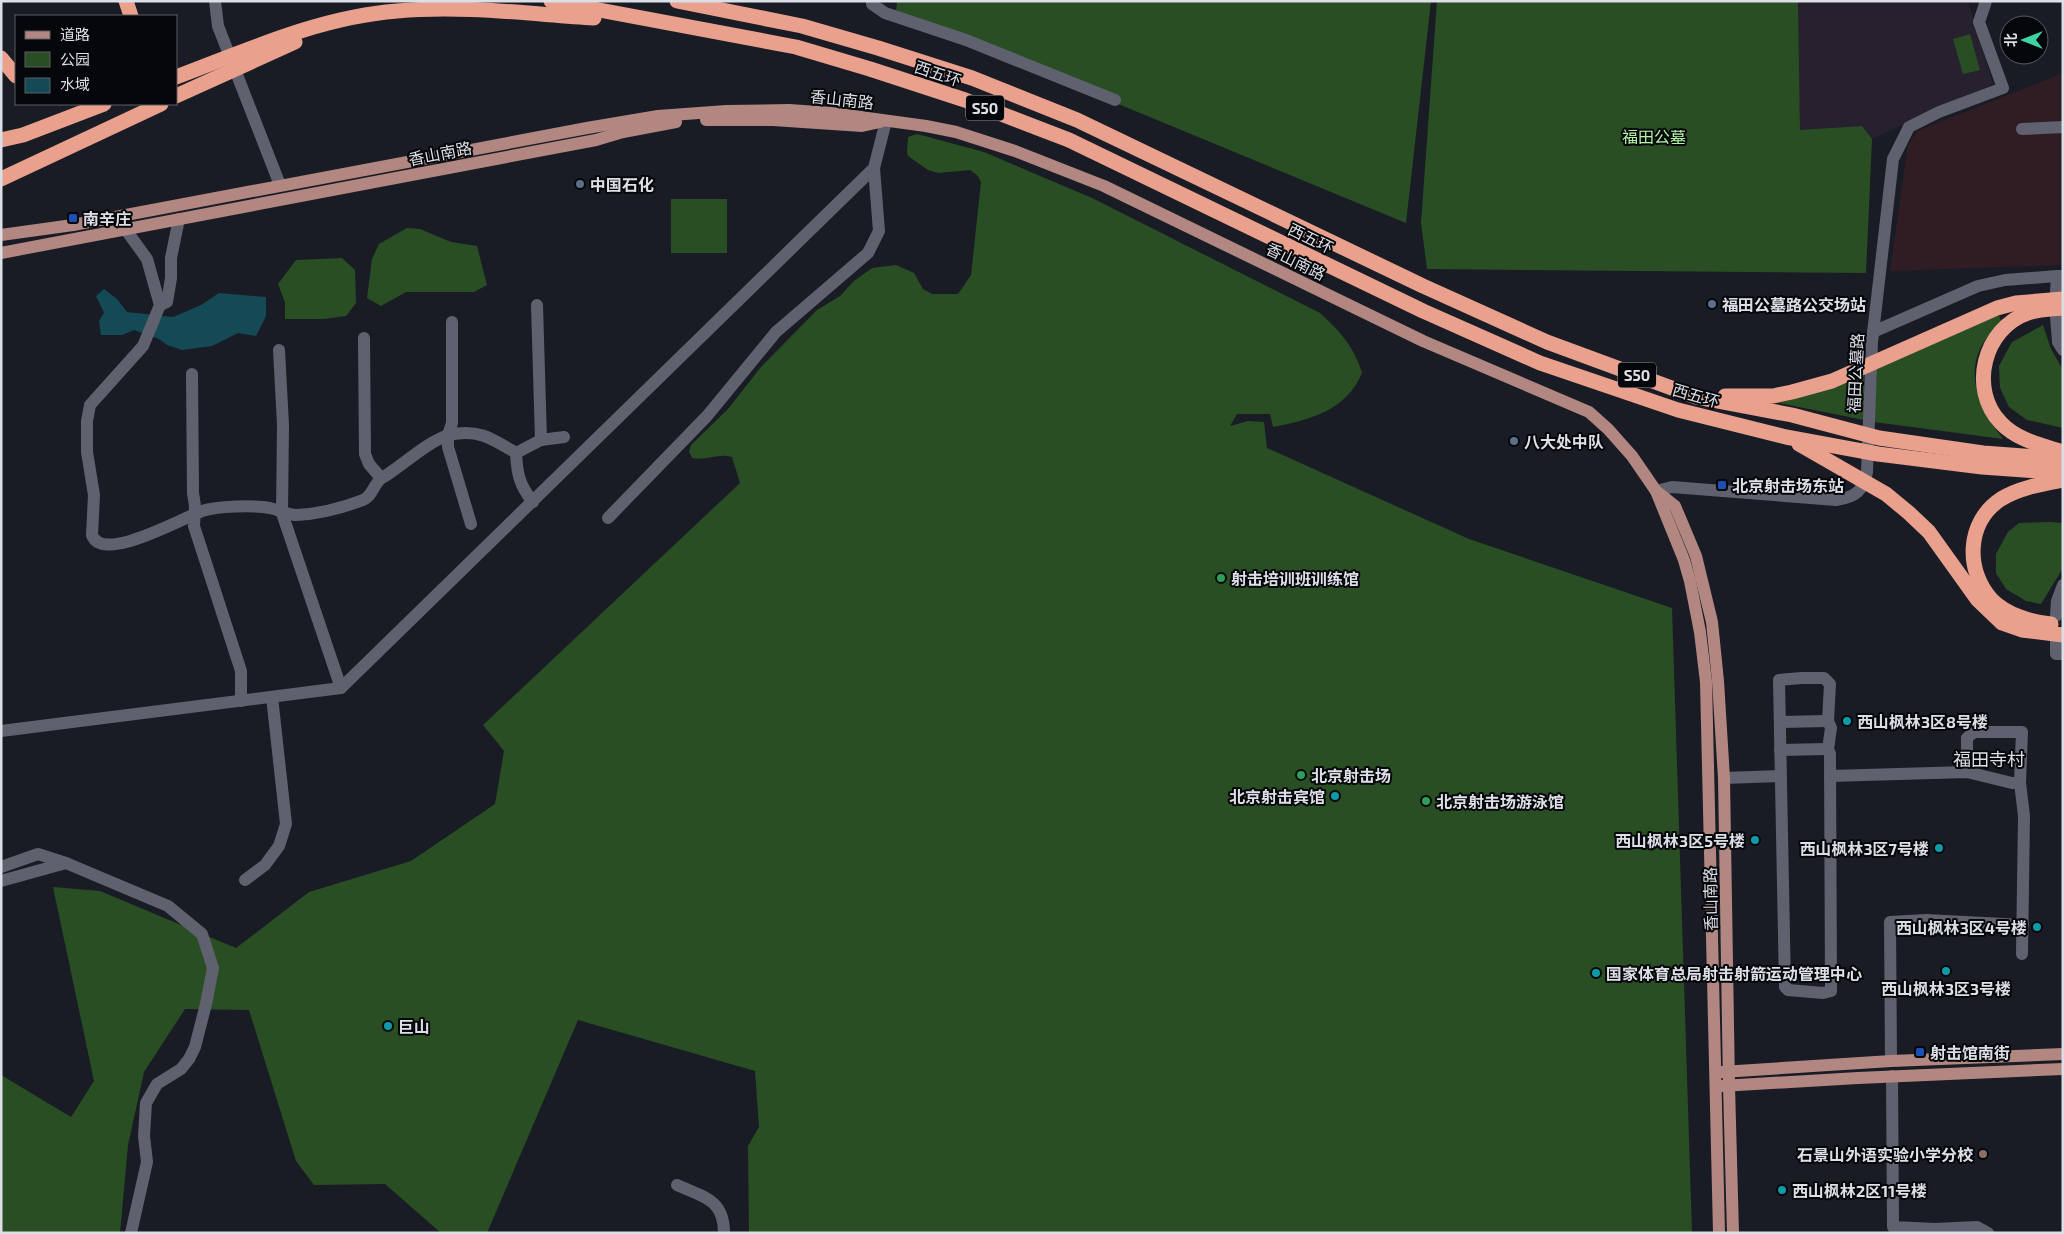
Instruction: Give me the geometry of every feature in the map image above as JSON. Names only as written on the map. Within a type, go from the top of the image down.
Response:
[{"type":"highway","points":[[126,1],[131,15]]},
{"type":"highway","name":"西五环","points":[[551,1],[796,48],[870,69],[965,100],[1068,140],[1423,311],[1558,369],[1678,410],[1786,437],[1878,454],[1982,467],[2063,473]]},
{"type":"highway","name":"西五环","points":[[677,1],[802,26],[972,78],[1077,120],[1423,286],[1546,342],[1696,397],[1792,415],[1879,438],[1983,453],[2063,459]]},
{"type":"highway","points":[[178,76],[210,64],[248,56],[344,20],[395,11],[444,8],[660,22]]},
{"type":"highway","points":[[178,95],[212,80],[248,56]]},
{"type":"highway","points":[[1,58],[15,75]]},
{"type":"highway","points":[[1,140],[23,134],[101,105]]},
{"type":"highway","points":[[1,179],[159,105]]},
{"type":"highway","points":[[1696,397],[1773,396],[1832,381],[1997,308],[2060,295]]},
{"type":"highway","points":[[2060,312],[2028,313],[2006,326],[1990,349],[1982,377],[1984,393],[1991,410],[2000,422],[2011,432],[2032,442],[2063,452]]},
{"type":"highway","points":[[1786,437],[1842,467],[1886,494],[1929,532],[1977,598],[2002,623],[2022,630],[2059,638]]},
{"type":"highway","points":[[2059,621],[2036,622],[2010,612],[1993,601],[1982,587],[1974,570],[1972,552],[1974,536],[1981,520],[2000,500],[2023,490],[2063,480]]},
{"type":"main road","name":"香山南路","points":[[1,235],[73,226],[280,185],[658,116],[736,110],[789,110],[832,113],[956,132],[1064,168],[1423,341],[1589,412],[1608,429],[1632,456],[1656,491],[1684,560],[1700,632],[1706,682],[1719,1233]]},
{"type":"main road","name":"香山南路","points":[[1,253],[596,140],[636,128],[686,120],[765,120],[862,126],[886,121]]},
{"type":"main road","name":"香山南路","points":[[1,240],[25,233]]},
{"type":"main road","name":"香山南路","points":[[1656,491],[1675,506],[1693,548],[1712,622],[1724,778],[1733,1233]]},
{"type":"main road","points":[[1715,1072],[1891,1061],[2063,1054]]},
{"type":"main road","points":[[1716,1086],[2063,1069]]},
{"type":"street","points":[[216,1],[218,26],[280,185]]},
{"type":"street","points":[[872,1],[872,4],[885,13],[966,40],[1115,100]]},
{"type":"street","name":"福田公墓路","points":[[1656,491],[1672,487],[1836,500],[1847,498],[1860,491],[1867,472],[1873,332],[1893,159],[1909,127],[1939,112],[2003,88],[1979,22],[1986,1]]},
{"type":"street","points":[[608,518],[707,416],[776,332],[868,253],[880,231],[874,168],[886,121]]},
{"type":"street","points":[[2022,129],[2063,127]]},
{"type":"street","points":[[1,731],[342,688],[874,168]]},
{"type":"street","points":[[179,219],[172,258],[172,278],[167,302],[159,308],[143,346],[90,405],[87,421],[87,452],[94,496],[92,535],[94,540],[100,544],[127,543],[203,511],[223,507],[271,508],[282,513],[295,515],[329,511],[365,499],[382,478],[388,476],[417,453],[448,435],[474,432],[487,435],[516,453]]},
{"type":"street","points":[[126,230],[147,259],[159,308]]},
{"type":"street","points":[[1873,332],[1978,286],[2004,280],[2060,276],[2060,295]]},
{"type":"street","points":[[537,305],[541,440]]},
{"type":"street","points":[[2060,312],[2058,342],[2063,350]]},
{"type":"street","points":[[452,322],[452,423],[448,435],[448,447],[471,524]]},
{"type":"street","points":[[364,338],[365,454],[368,464],[382,478]]},
{"type":"street","points":[[279,350],[283,425],[282,513],[342,688]]},
{"type":"street","points":[[192,374],[194,526],[241,671],[242,701]]},
{"type":"street","points":[[516,453],[541,440],[564,437]]},
{"type":"street","points":[[516,453],[517,473],[525,493],[533,502]]},
{"type":"street","points":[[2059,621],[2057,601],[2063,585]]},
{"type":"street","points":[[2059,638],[2056,654],[2063,654]]},
{"type":"street","points":[[1824,678],[1830,684],[1828,721],[1831,728],[1828,749],[1830,754],[1831,991],[1788,990],[1785,987],[1779,680],[1824,678]]},
{"type":"street","points":[[245,880],[270,859],[279,846],[286,824],[272,697]]},
{"type":"street","points":[[1780,722],[1828,721]]},
{"type":"street","points":[[1967,772],[1967,738],[1974,732],[2022,732],[2020,784],[2024,816],[2022,954]]},
{"type":"street","points":[[1780,750],[1828,749]]},
{"type":"street","points":[[1830,776],[1967,772],[2012,784],[2020,784]]},
{"type":"street","points":[[1724,778],[1780,776]]},
{"type":"street","points":[[1,867],[38,854],[66,863],[168,906],[202,934],[213,968],[199,1034],[189,1059],[180,1069],[157,1084],[146,1103],[144,1136],[147,1162],[131,1233]]},
{"type":"street","points":[[1,882],[66,863]]},
{"type":"street","points":[[1891,1061],[1890,922],[1926,920],[2022,925]]},
{"type":"street","points":[[1892,1076],[1893,1227],[1934,1229],[1977,1227],[1988,1233]]},
{"type":"street","points":[[677,1185],[712,1202],[720,1210],[724,1220],[724,1233]]},
{"type":"shaded area","points":[[1798,1],[1968,1],[1993,84],[1872,139],[1862,126],[1800,131]]},
{"type":"shaded area","points":[[2063,73],[2063,265],[1890,271],[1908,145],[1917,131]]},
{"type":"green space","points":[[897,1],[1431,1],[1406,223],[896,12]]},
{"type":"green space","name":"福田公墓","points":[[1437,1],[1798,1],[1800,130],[1862,126],[1872,139],[1866,273],[1427,269],[1421,223]]},
{"type":"green space","points":[[1970,34],[1980,70],[1963,74],[1953,39]]},
{"type":"green space","points":[[917,134],[984,152],[1092,198],[1320,313],[1327,319],[1351,348],[1362,373],[1355,386],[1346,396],[1325,412],[1300,421],[1273,427],[1270,414],[1237,414],[1230,426],[1248,421],[1264,422],[1267,448],[1469,539],[1672,608],[1692,1233],[749,1233],[748,1146],[759,1127],[755,1071],[578,1020],[487,1233],[441,1233],[385,1184],[314,1185],[296,1161],[249,1010],[185,1009],[144,1072],[128,1145],[120,1233],[1,1233],[1,1075],[71,1117],[94,1081],[53,887],[100,891],[236,948],[309,892],[411,861],[495,804],[504,751],[483,725],[740,483],[732,457],[722,456],[697,459],[692,458],[689,451],[691,445],[728,409],[761,367],[817,310],[840,296],[854,281],[872,268],[896,265],[914,273],[923,289],[932,294],[958,294],[971,275],[981,182],[977,175],[970,170],[938,173],[928,170],[908,156],[908,137]]},
{"type":"green space","points":[[671,199],[727,199],[727,253],[671,253]]},
{"type":"green space","points":[[407,228],[420,229],[451,242],[477,246],[487,285],[474,292],[406,292],[381,306],[367,298],[372,259],[379,244]]},
{"type":"green space","points":[[342,258],[355,270],[356,303],[346,316],[324,319],[285,319],[285,302],[278,284],[296,260]]},
{"type":"green space","points":[[1999,315],[2001,321],[1980,349],[1975,373],[1976,385],[1983,408],[2003,439],[1874,422],[1877,366]]},
{"type":"green space","points":[[2043,325],[2051,349],[2063,370],[2063,428],[2027,420],[2009,407],[2000,388],[1999,366],[2012,342]]},
{"type":"green space","points":[[1864,371],[1864,420],[1774,402]]},
{"type":"green space","points":[[2019,523],[2063,523],[2063,568],[2041,604],[2026,601],[2006,589],[1996,573],[1996,554],[2008,532]]},
{"type":"water","points":[[104,289],[117,299],[127,312],[173,317],[201,305],[219,293],[266,297],[266,316],[256,336],[238,333],[212,346],[182,350],[134,330],[122,335],[101,335],[99,321],[104,313],[96,296]]},
{"type":"place","name":"中国石化","points":[[580,184]]},
{"type":"place","name":"南辛庄","points":[[73,218]]},
{"type":"place","name":"福田公墓路公交场站","points":[[1712,304]]},
{"type":"place","name":"八大处中队","points":[[1514,441]]},
{"type":"place","name":"北京射击场东站","points":[[1722,485]]},
{"type":"place","name":"射击培训班训练馆","points":[[1221,578]]},
{"type":"place","name":"西山枫林3区8号楼","points":[[1847,721]]},
{"type":"place","name":"北京射击场","points":[[1301,775]]},
{"type":"place","name":"北京射击宾馆","points":[[1335,796]]},
{"type":"place","name":"北京射击场游泳馆","points":[[1426,801]]},
{"type":"place","name":"西山枫林3区5号楼","points":[[1755,840]]},
{"type":"place","name":"西山枫林3区7号楼","points":[[1939,848]]},
{"type":"place","name":"西山枫林3区4号楼","points":[[2037,927]]},
{"type":"place","name":"西山枫林3区3号楼","points":[[1946,971]]},
{"type":"place","name":"国家体育总局射击射箭运动管理中心","points":[[1596,973]]},
{"type":"place","name":"巨山","points":[[388,1026]]},
{"type":"place","name":"射击馆南街","points":[[1920,1052]]},
{"type":"place","name":"石景山外语实验小学分校","points":[[1983,1154]]},
{"type":"place","name":"西山枫林2区11号楼","points":[[1782,1190]]},
{"type":"district","name":"福田寺村","points":[[1989,759]]}]
